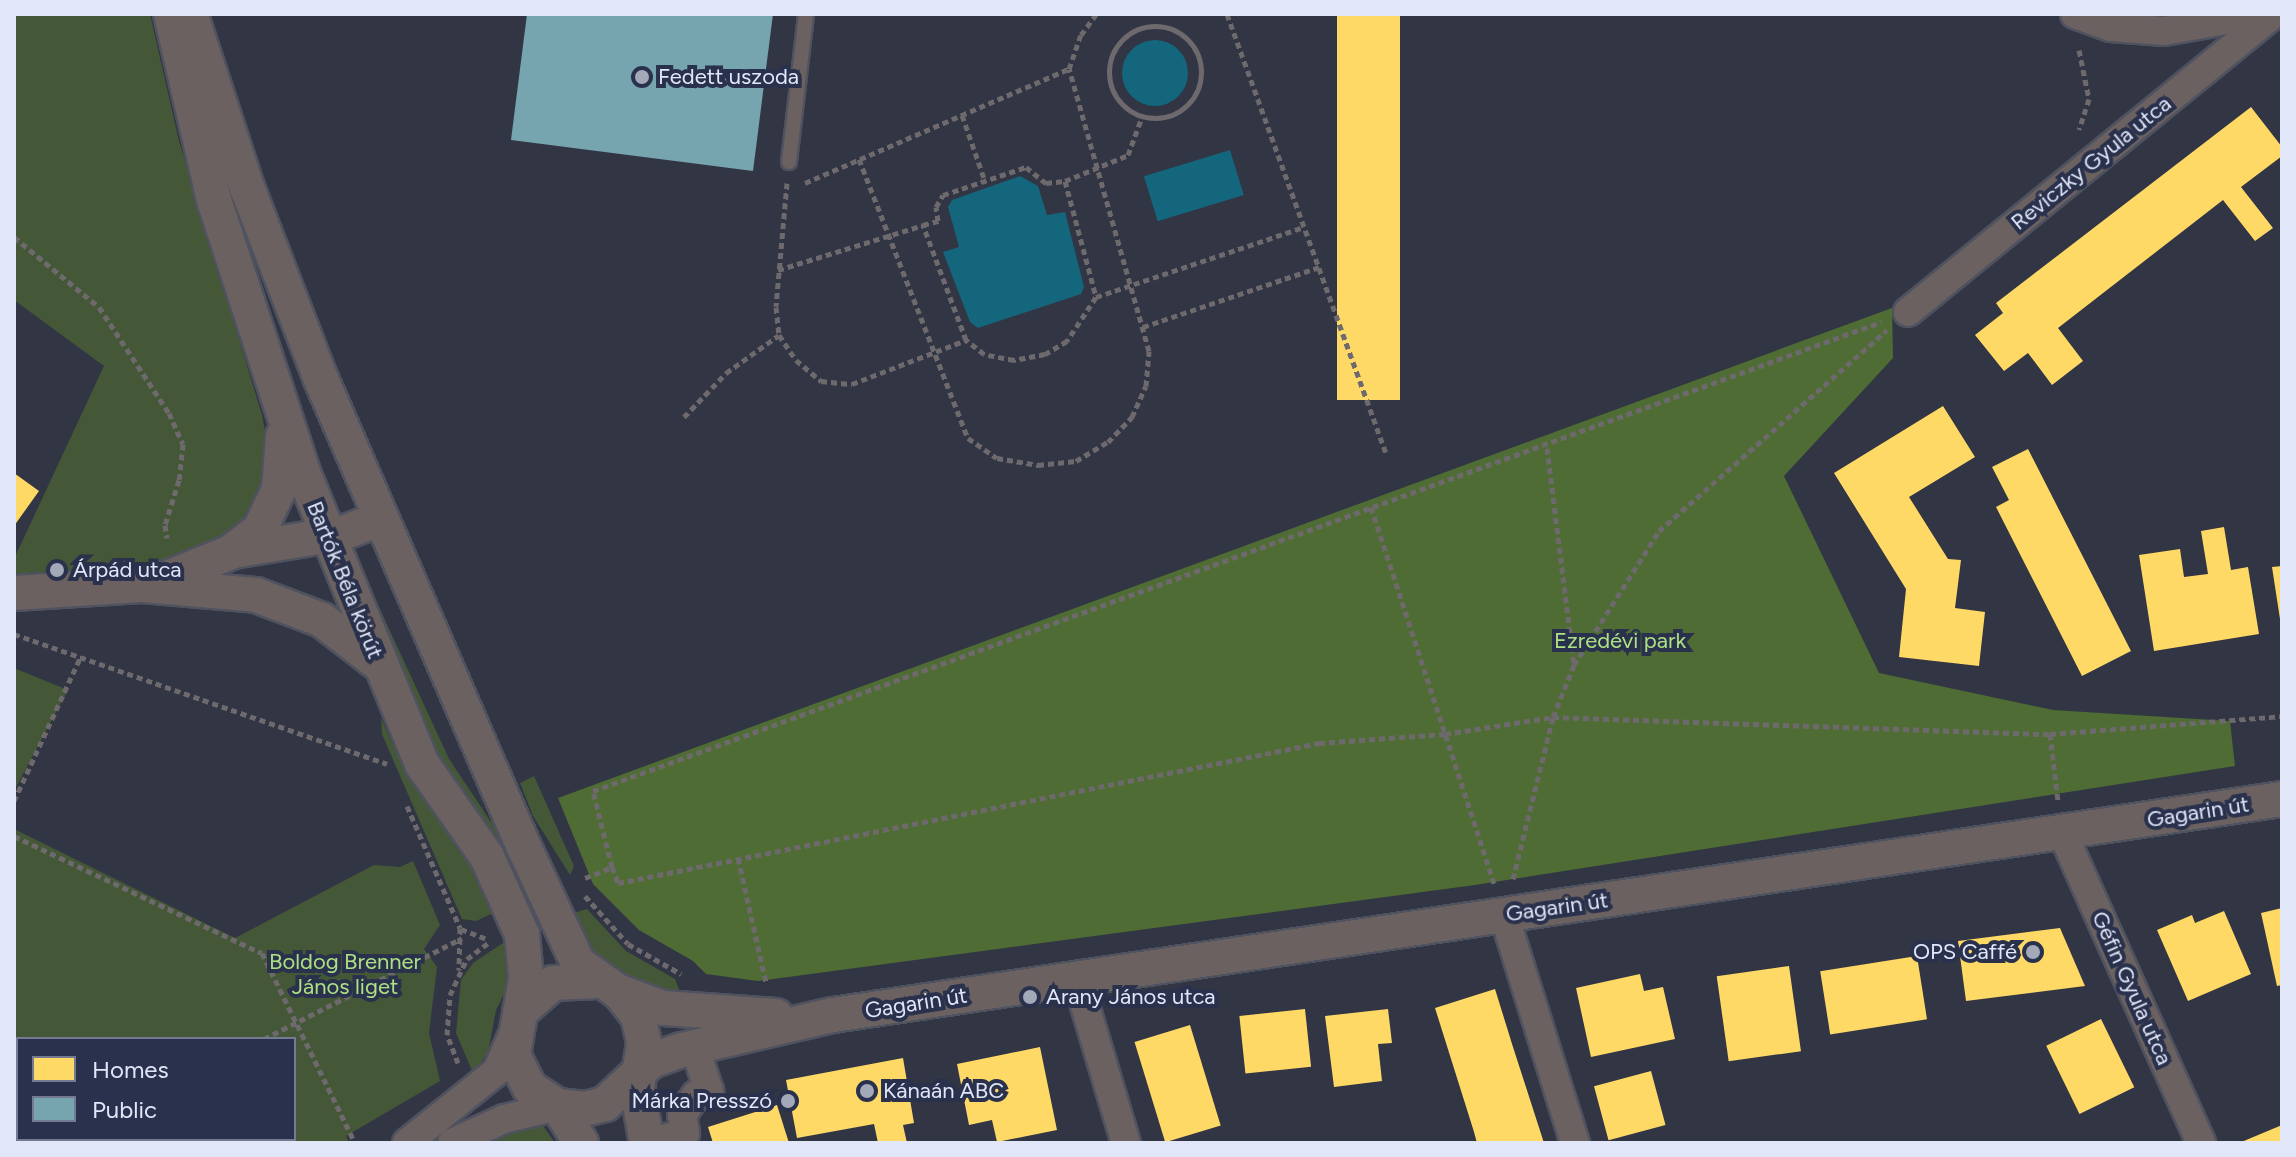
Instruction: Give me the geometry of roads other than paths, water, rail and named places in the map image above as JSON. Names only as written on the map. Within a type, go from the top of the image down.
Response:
[{"type":"street","name":"Bartók Béla körút","points":[[171,14],[214,200],[326,536],[422,764],[487,857],[522,934],[527,967],[513,1055],[524,1081],[558,1106]]},
{"type":"street","points":[[191,14],[248,190],[380,519],[573,955],[634,1009],[643,1030],[638,1072],[647,1143]]},
{"type":"street","points":[[2074,27],[2164,31],[2259,14]]},
{"type":"street","name":"Reviczky Gyula utca","points":[[1908,312],[2273,14]]},
{"type":"street","points":[[231,552],[260,529],[279,489],[281,408]]},
{"type":"street","points":[[142,585],[231,552],[326,536],[380,519]]},
{"type":"street","points":[[14,593],[142,585],[231,591],[283,602],[348,638],[384,675]]},
{"type":"street","name":"Gagarin út","points":[[558,1106],[585,1109],[605,1104],[638,1072],[696,1046],[833,1015],[2282,799]]},
{"type":"street","name":"Géfin Gyula utca","points":[[2062,832],[2201,1143]]},
{"type":"street","points":[[1504,915],[1575,1143]]},
{"type":"street","points":[[1077,979],[1126,1143]]},
{"type":"street","points":[[407,1143],[497,1071],[517,1023],[553,983],[608,986]]},
{"type":"street","name":"Gagarin út","points":[[608,986],[678,1010],[833,1015]]},
{"type":"street","points":[[664,1143],[663,1139],[685,1133],[682,1115],[696,1095],[709,1091],[701,1066]]},
{"type":"street","points":[[452,1143],[504,1119],[558,1106],[581,1143]]},
{"type":"lane","points":[[789,162],[806,14]]},
{"type":"water","points":[[1149,40],[1161,40],[1173,45],[1183,55],[1188,73],[1186,86],[1173,101],[1161,106],[1149,106],[1137,101],[1127,91],[1122,79],[1122,67],[1127,55],[1137,45]]},
{"type":"water","points":[[1230,150],[1244,195],[1158,221],[1144,176]]},
{"type":"water","points":[[1020,176],[1038,186],[1047,215],[1065,212],[1084,287],[1081,294],[978,328],[970,322],[943,252],[959,247],[948,207],[952,200]]},
{"type":"place","name":"Fedett uszoda","points":[[642,77]]},
{"type":"place","name":"Árpád utca","points":[[57,570]]},
{"type":"place","name":"OPS Caffé","points":[[2033,952]]},
{"type":"place","name":"Arany János utca","points":[[1030,997]]},
{"type":"place","name":"Kánaán ABC","points":[[867,1091]]},
{"type":"place","name":"Márka Presszó","points":[[788,1101]]},
{"type":"park label","name":"Ezredévi park","points":[[1620,641]]},
{"type":"park label","name":"Boldog Brenner János liget","points":[[345,974]]}]
